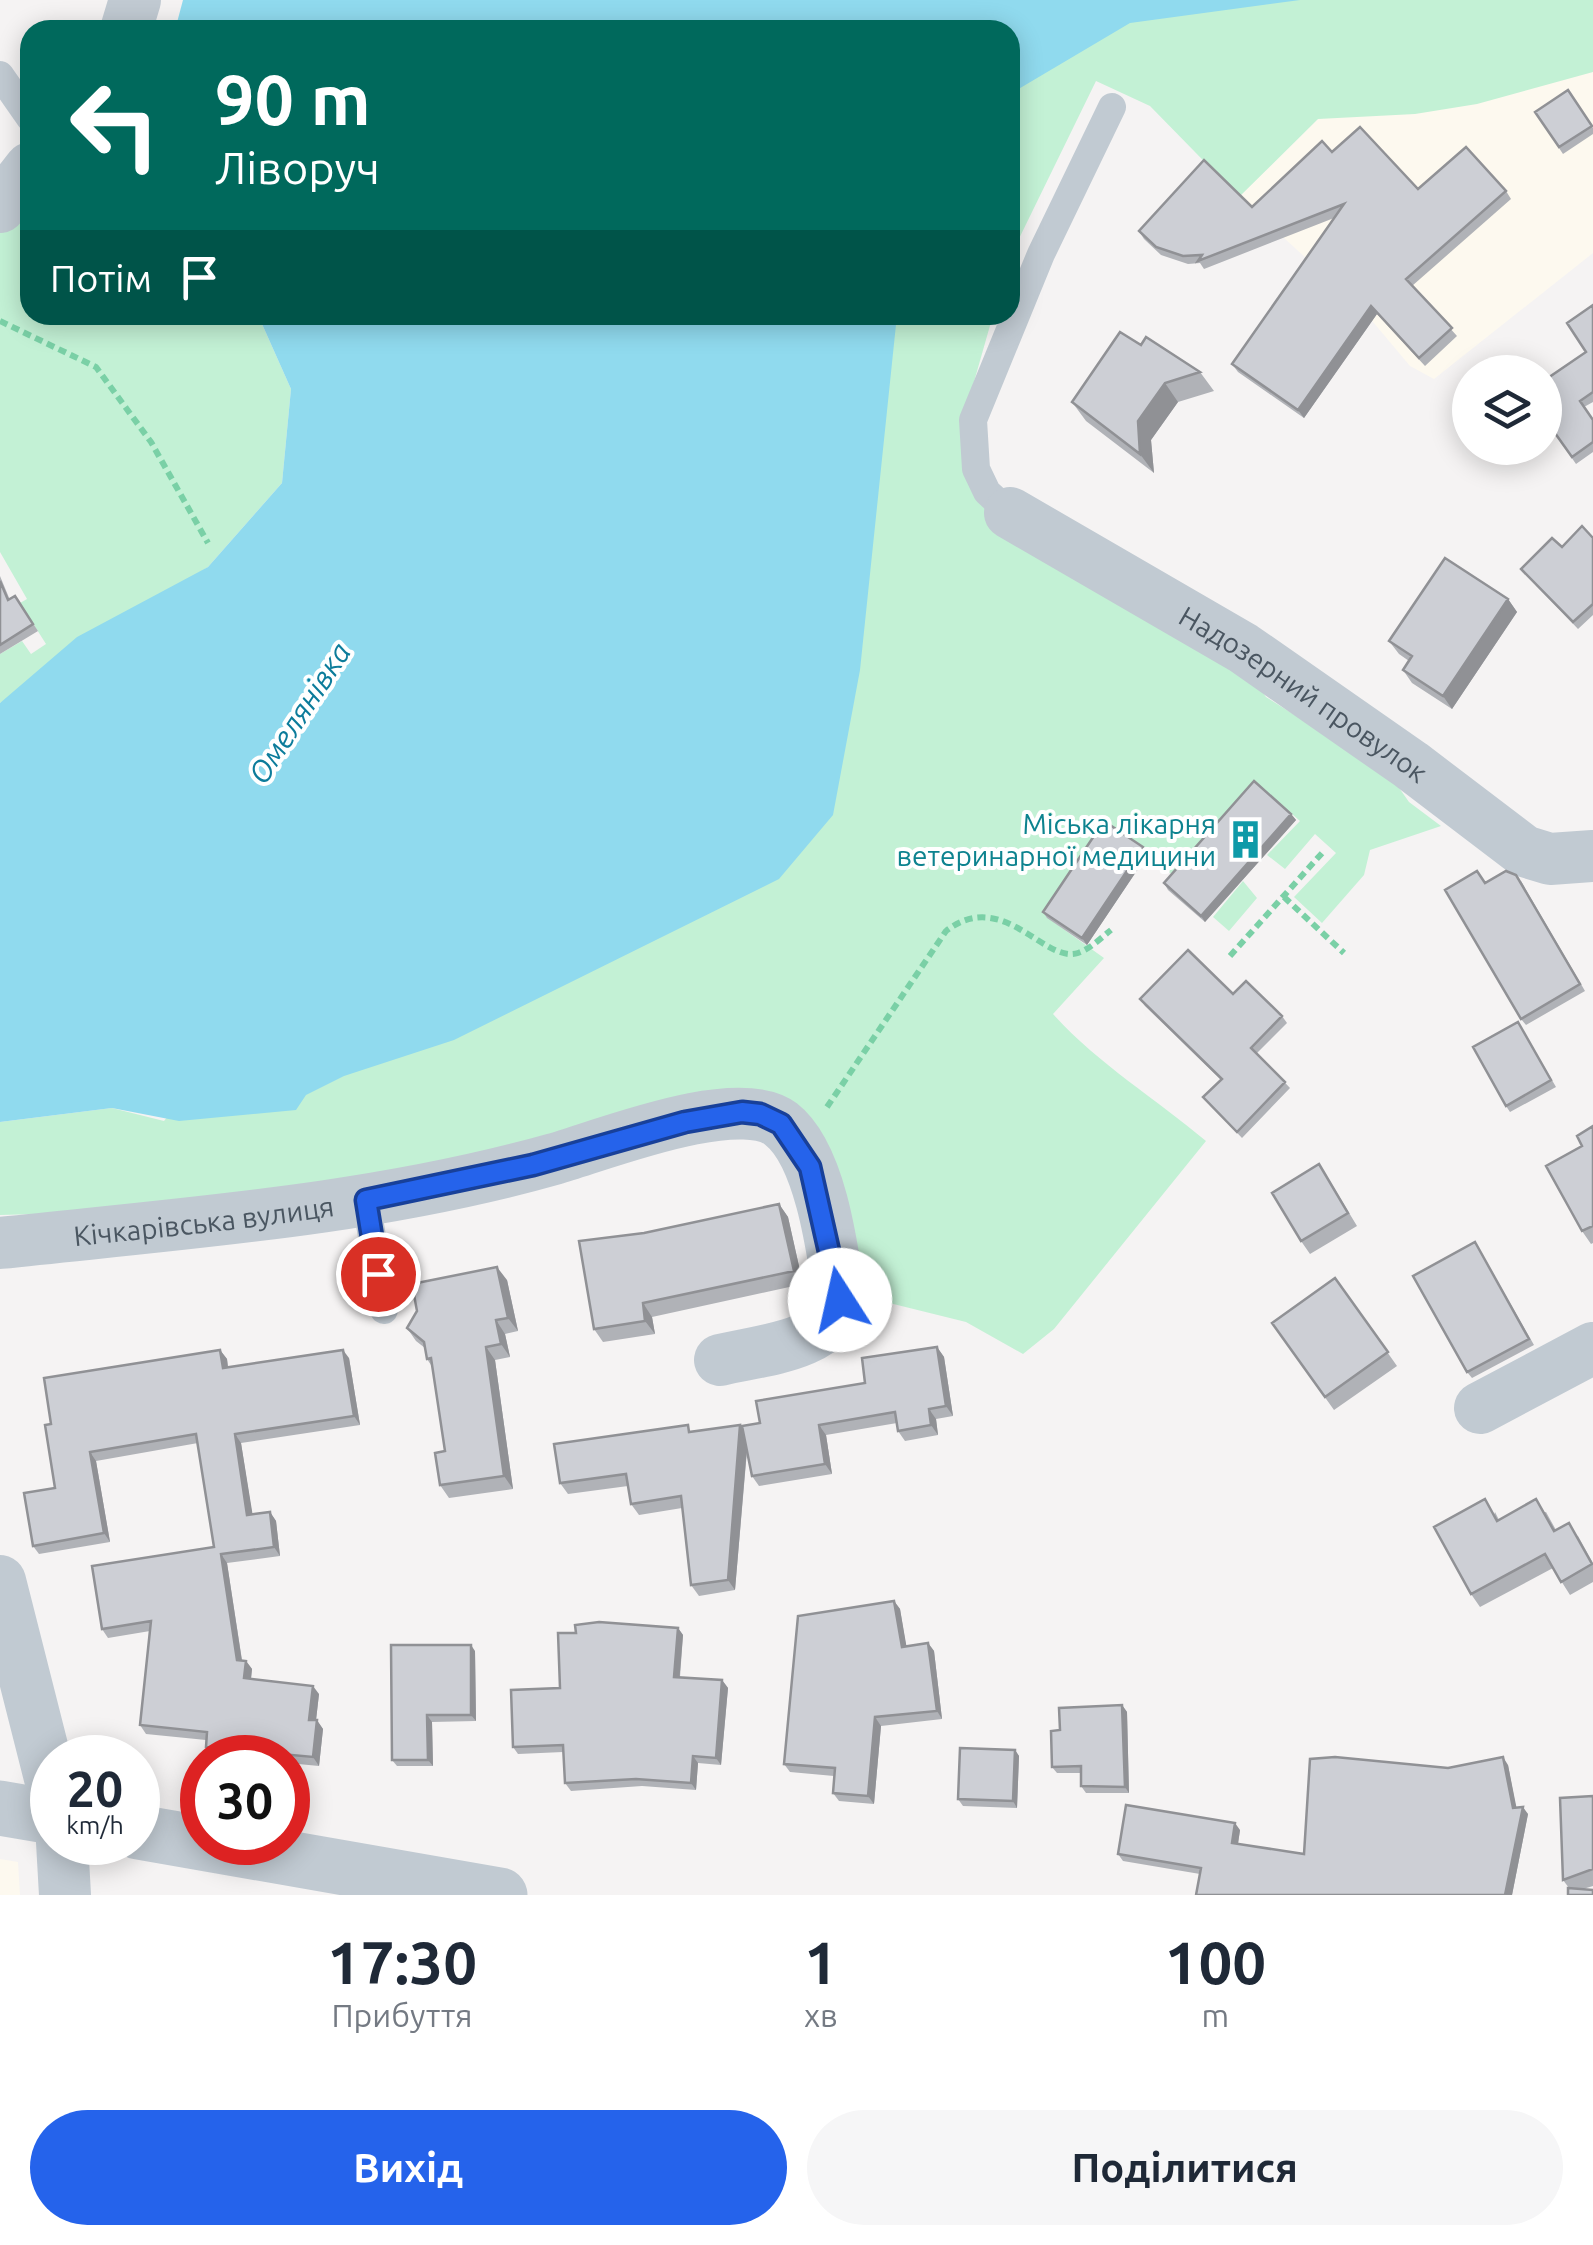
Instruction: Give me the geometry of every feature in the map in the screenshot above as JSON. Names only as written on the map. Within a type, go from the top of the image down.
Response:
[{"type":"street","points":[[0,206],[20,181]]},
{"type":"street","name":"Надозерний провулок","points":[[1010,514],[1243,648],[1412,764],[1524,851],[1550,860],[1593,856]]},
{"type":"street","name":"Кічкарівська вулиця","points":[[0,1243],[366,1200],[533,1165],[716,1115],[760,1114],[781,1124],[800,1146],[818,1190],[840,1300],[836,1316],[814,1336],[720,1360]]},
{"type":"street","points":[[1480,1408],[1593,1348]]},
{"type":"street","points":[[0,1581],[39,1735]]},
{"type":"street","points":[[0,1808],[30,1813]]},
{"type":"street","points":[[160,1836],[500,1895]]},
{"type":"street","points":[[63,1865],[65,1895]]},
{"type":"lane","points":[[0,75],[20,104]]},
{"type":"lane","points":[[1020,305],[1112,106]]},
{"type":"lane","points":[[1010,514],[987,492],[976,469],[973,420],[1012,325]]},
{"type":"lane","points":[[366,1200],[384,1310]]},
{"type":"path","points":[[0,321],[96,366],[151,442],[208,544]]},
{"type":"path","points":[[1230,956],[1323,852]]},
{"type":"path","points":[[1284,897],[1344,953]]},
{"type":"path","points":[[800,1146],[946,931],[960,920],[973,917],[1015,925],[1062,954],[1076,954],[1111,930]]},
{"type":"shaded area","points":[[1593,72],[1593,253],[1464,355],[1452,355],[1452,365],[1434,379],[1410,366],[1363,310],[1239,197],[1318,119]]},
{"type":"shaded area","points":[[0,1859],[18,1862],[20,1895],[0,1895]]},
{"type":"green space","points":[[916,0],[1593,0],[1593,72],[1477,104],[1415,114],[1318,119],[1239,197],[1150,106],[1096,81],[1020,237],[1020,20],[905,20]]},
{"type":"green space","points":[[20,203],[20,325],[262,325],[291,389],[282,483],[208,567],[0,703],[0,654],[22,641],[31,654],[46,644],[20,603],[27,599],[0,552],[0,226]]},
{"type":"green space","points":[[816,325],[990,325],[964,417],[966,475],[1239,660],[1266,697],[1390,775],[1409,802],[1441,826],[1370,850],[1364,875],[1322,923],[1294,897],[1336,853],[1315,834],[1285,869],[1267,855],[1300,821],[1260,786],[1176,878],[1148,854],[1048,918],[1104,958],[1053,1014],[1108,1065],[1206,1141],[1054,1329],[1023,1354],[966,1322],[853,1294],[790,1111],[194,1210],[0,1215],[0,1122],[112,1108],[164,1121]]},
{"type":"green space","points":[[1243,881],[1257,898],[1229,931],[1213,917]]},
{"type":"water","points":[[183,0],[1300,0],[1130,23],[1020,88],[1020,20],[178,20]]},
{"type":"water","name":"Омелянівка","points":[[262,325],[896,325],[860,670],[833,815],[779,879],[454,1040],[344,1076],[306,1095],[296,1110],[179,1121],[112,1108],[0,1122],[0,703],[77,637],[208,567],[282,483],[291,389]]},
{"type":"building","points":[[1568,90],[1592,126],[1559,147],[1535,112]]},
{"type":"building","points":[[1360,127],[1418,189],[1466,147],[1506,191],[1406,279],[1452,328],[1419,358],[1371,306],[1298,410],[1232,364],[1344,204],[1198,261],[1202,255],[1183,256],[1156,247],[1139,231],[1204,160],[1252,207],[1322,141],[1332,152]]},
{"type":"building","points":[[1593,305],[1593,392],[1580,401],[1593,420],[1593,442],[1572,457],[1562,443],[1562,368],[1586,352],[1567,323]]},
{"type":"building","points":[[1120,332],[1141,345],[1146,337],[1200,372],[1165,383],[1138,421],[1140,454],[1072,402]]},
{"type":"building","points":[[1582,526],[1593,538],[1593,604],[1573,622],[1521,569],[1552,538],[1562,547]]},
{"type":"building","points":[[1445,558],[1508,599],[1443,696],[1403,670],[1412,656],[1389,641]]},
{"type":"building","points":[[0,581],[8,600],[15,596],[33,624],[0,645]]},
{"type":"building","name":"Міська лікарня ветеринарної медицини","points":[[1254,781],[1291,814],[1201,916],[1164,883]]},
{"type":"building","points":[[1104,821],[1143,847],[1082,938],[1043,912]]},
{"type":"building","points":[[1477,871],[1485,883],[1506,871],[1516,875],[1580,984],[1521,1019],[1445,890]]},
{"type":"building","points":[[1188,950],[1233,994],[1246,981],[1282,1016],[1251,1048],[1285,1082],[1237,1132],[1203,1097],[1222,1079],[1140,999]]},
{"type":"building","points":[[1518,1022],[1551,1080],[1506,1106],[1473,1047]]},
{"type":"building","points":[[1593,1126],[1593,1226],[1582,1231],[1546,1166],[1582,1146],[1577,1136]]},
{"type":"building","points":[[1319,1164],[1348,1213],[1301,1241],[1272,1193]]},
{"type":"building","points":[[779,1204],[794,1271],[643,1303],[645,1321],[594,1329],[579,1241],[644,1233]]},
{"type":"building","points":[[1475,1242],[1529,1339],[1467,1372],[1413,1276]]},
{"type":"building","points":[[497,1267],[508,1318],[496,1320],[501,1344],[486,1347],[504,1476],[440,1485],[435,1453],[445,1451],[431,1358],[427,1359],[424,1342],[407,1328],[417,1311],[412,1284]]},
{"type":"building","points":[[1335,1278],[1388,1352],[1325,1397],[1272,1323]]},
{"type":"building","points":[[937,1347],[946,1406],[929,1409],[931,1425],[898,1431],[895,1412],[819,1425],[825,1464],[752,1476],[742,1426],[760,1423],[756,1401],[865,1383],[862,1358]]},
{"type":"building","points":[[220,1350],[223,1368],[343,1350],[354,1416],[235,1434],[247,1515],[270,1512],[274,1547],[221,1554],[237,1660],[246,1661],[244,1678],[313,1686],[309,1720],[317,1720],[313,1757],[310,1735],[207,1735],[140,1725],[151,1621],[102,1629],[92,1566],[214,1547],[196,1434],[90,1452],[104,1533],[33,1546],[24,1493],[55,1488],[45,1425],[51,1424],[44,1378]]},
{"type":"building","points":[[688,1425],[689,1432],[740,1425],[728,1580],[691,1585],[681,1496],[631,1504],[626,1474],[560,1483],[554,1444]]},
{"type":"building","points":[[1485,1499],[1497,1521],[1536,1499],[1554,1531],[1569,1523],[1592,1564],[1561,1582],[1545,1554],[1471,1594],[1434,1527]]},
{"type":"building","points":[[894,1601],[902,1647],[928,1643],[937,1711],[875,1717],[868,1796],[833,1793],[835,1768],[784,1764],[798,1616]]},
{"type":"building","points":[[599,1622],[678,1628],[674,1677],[722,1680],[716,1758],[693,1756],[691,1783],[636,1779],[565,1783],[563,1745],[513,1747],[511,1690],[560,1688],[558,1633],[576,1633],[575,1625]]},
{"type":"building","points":[[391,1645],[471,1645],[471,1715],[427,1715],[428,1760],[392,1760]]},
{"type":"building","points":[[1122,1705],[1125,1787],[1081,1786],[1081,1766],[1052,1767],[1051,1731],[1060,1730],[1059,1708]]},
{"type":"building","points":[[960,1748],[1015,1750],[1013,1801],[958,1799]]},
{"type":"building","points":[[1335,1757],[1448,1768],[1503,1757],[1513,1808],[1523,1807],[1505,1895],[1196,1895],[1201,1868],[1118,1854],[1126,1805],[1235,1823],[1232,1843],[1304,1854],[1310,1759]]},
{"type":"building","points":[[1593,1796],[1593,1869],[1563,1880],[1560,1798]]},
{"type":"building","points":[[1568,1888],[1593,1890],[1593,1895],[1568,1895]]},
{"type":"place","name":"Міська лікарня ветеринарної медицини","points":[[1246,839]]},
{"type":"route","points":[[378,1274],[366,1200],[423,1191],[685,1122],[742,1112],[760,1114],[781,1124],[800,1146],[818,1190],[840,1300]]}]
